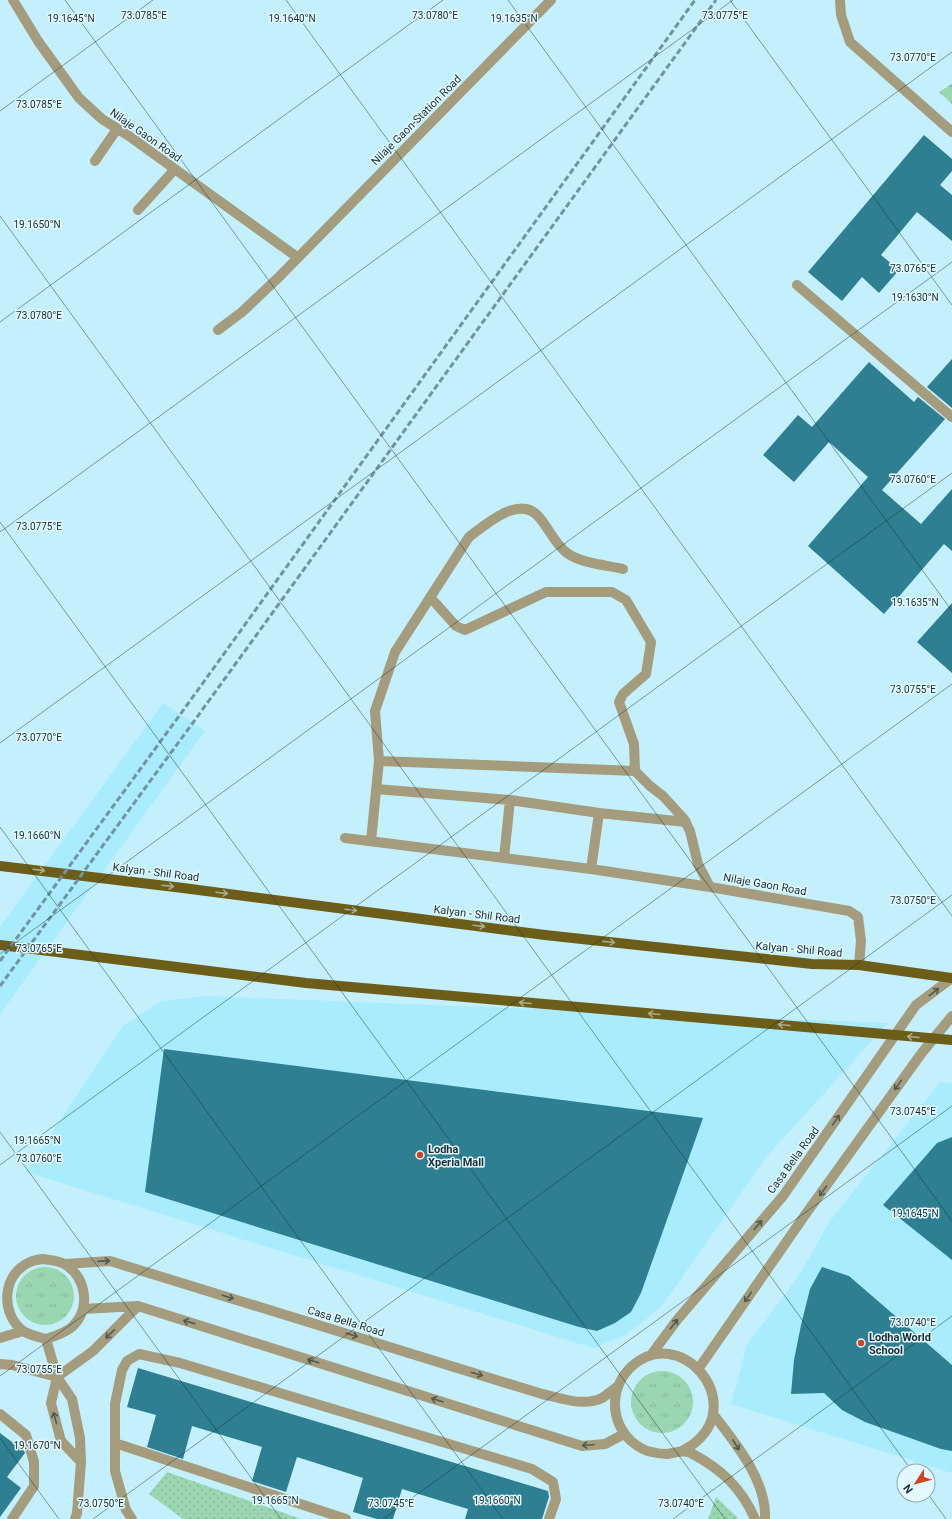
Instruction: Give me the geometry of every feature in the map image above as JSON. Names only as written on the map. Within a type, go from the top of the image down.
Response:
[{"type":"main road","name":"Kalyan - Shil Road","points":[[0,866],[552,936],[812,964],[859,965],[952,978]]},
{"type":"main road","points":[[0,945],[306,983],[952,1040]]},
{"type":"street","name":"Nilaje Gaon Road","points":[[13,0],[38,41],[79,98],[102,119],[175,169],[297,257]]},
{"type":"street","name":"Nilaje Gaon-Station Road","points":[[218,330],[242,312],[279,277],[551,0]]},
{"type":"street","points":[[840,0],[841,15],[850,42],[952,132]]},
{"type":"street","points":[[95,161],[117,129]]},
{"type":"street","points":[[138,210],[175,169]]},
{"type":"street","points":[[797,285],[952,417]]},
{"type":"street","points":[[371,841],[379,762],[375,711],[395,652],[470,537],[485,525],[512,509],[525,508],[538,515],[559,546],[568,554],[578,559],[622,569]]},
{"type":"street","points":[[379,762],[635,771],[634,744],[619,702],[623,694],[646,674],[651,642],[626,600],[612,592],[546,592],[465,630],[456,626],[430,597]]},
{"type":"street","name":"Nilaje Gaon Road","points":[[635,771],[663,796],[686,822],[690,831],[698,864],[710,887],[849,911],[858,917],[861,941],[859,965]]},
{"type":"street","points":[[376,789],[510,800],[599,813],[686,822]]},
{"type":"street","points":[[504,858],[510,800]]},
{"type":"street","points":[[591,869],[599,813]]},
{"type":"street","points":[[345,838],[591,869],[710,887]]},
{"type":"street","name":"Casa Bella Road","points":[[651,1355],[677,1320],[783,1196],[916,1006],[952,978]]},
{"type":"street","points":[[699,1368],[805,1215],[912,1067],[952,1016]]},
{"type":"street","name":"Casa Bella Road","points":[[0,1284],[30,1262],[42,1259],[54,1260],[65,1264],[110,1261],[564,1399],[584,1403],[601,1398],[617,1387]]},
{"type":"street","points":[[20,1268],[12,1277],[7,1288],[6,1300],[8,1312],[14,1323],[23,1331],[46,1339],[66,1332],[79,1318],[83,1309],[84,1297],[82,1284],[75,1272],[65,1264]]},
{"type":"street","points":[[83,1309],[138,1306],[582,1446],[606,1444],[624,1434]]},
{"type":"street","points":[[81,1462],[61,1441],[51,1403],[57,1377],[93,1351],[138,1306]]},
{"type":"street","points":[[0,1338],[23,1331]]},
{"type":"street","points":[[46,1339],[57,1377],[72,1399],[80,1438],[81,1462],[77,1513],[75,1519]]},
{"type":"street","points":[[132,1519],[126,1510],[115,1471],[115,1404],[122,1370],[127,1361],[139,1354],[180,1363],[532,1469],[553,1482],[556,1498],[549,1519]]},
{"type":"street","name":"Casa Bella Road","points":[[669,1354],[685,1359],[699,1368],[708,1382],[713,1397],[713,1414],[707,1429],[697,1442],[682,1451],[667,1454],[651,1452],[636,1445],[624,1434],[617,1419],[614,1403],[617,1387],[625,1372],[638,1361],[651,1355],[669,1354]]},
{"type":"street","points":[[0,1364],[12,1365],[57,1377]]},
{"type":"street","points":[[0,1414],[26,1435],[34,1462],[34,1486],[12,1519]]},
{"type":"street","points":[[713,1414],[730,1437],[760,1486],[766,1507],[765,1519]]},
{"type":"street","points":[[116,1443],[346,1519]]},
{"type":"street","points":[[682,1451],[688,1452],[713,1466],[736,1487],[755,1519]]},
{"type":"shaded area","points":[[163,703],[205,731],[0,1014],[0,927]]},
{"type":"shaded area","points":[[206,996],[888,1023],[767,1156],[662,1306],[626,1335],[593,1348],[26,1172],[123,1026],[161,1001]]},
{"type":"shaded area","points":[[940,1082],[952,1083],[952,1473],[936,1468],[936,1463],[920,1463],[731,1404],[747,1345],[800,1274],[830,1221]]},
{"type":"green space","points":[[952,84],[952,104],[939,92]]},
{"type":"green space","points":[[45,1267],[61,1272],[69,1280],[74,1296],[69,1312],[61,1320],[45,1325],[29,1320],[21,1312],[16,1296],[21,1280],[29,1272]]},
{"type":"green space","points":[[656,1371],[668,1371],[684,1380],[691,1390],[693,1402],[691,1414],[684,1424],[668,1433],[656,1433],[645,1428],[636,1419],[631,1408],[631,1396],[636,1385],[645,1376]]},
{"type":"green space","points":[[167,1472],[301,1519],[183,1519],[149,1494]]},
{"type":"green space","points":[[716,1497],[738,1518],[738,1519],[708,1519]]},
{"type":"building","points":[[924,135],[952,159],[952,171],[940,185],[952,195],[952,241],[917,212],[881,255],[899,270],[879,293],[862,277],[842,301],[808,272]]},
{"type":"building","points":[[952,359],[952,408],[927,387]]},
{"type":"building","points":[[869,362],[914,402],[918,397],[945,419],[882,490],[921,524],[952,489],[952,551],[944,544],[884,614],[808,546],[868,477],[829,442],[794,482],[763,455],[798,415],[812,427]]},
{"type":"building","points":[[952,603],[952,673],[917,642]]},
{"type":"building","name":"Lodha Xperia Mall","points":[[164,1049],[703,1118],[641,1293],[631,1312],[615,1323],[597,1331],[579,1327],[145,1192]]},
{"type":"building","points":[[952,1137],[952,1260],[883,1205],[937,1143]]},
{"type":"building","name":"Lodha World School","points":[[822,1267],[849,1276],[952,1365],[952,1451],[941,1449],[865,1422],[842,1410],[824,1393],[791,1394],[794,1360],[801,1325],[810,1289]]},
{"type":"building","points":[[138,1368],[548,1491],[549,1497],[542,1519],[465,1519],[468,1509],[402,1489],[393,1519],[377,1519],[353,1512],[363,1478],[297,1457],[286,1492],[252,1481],[262,1447],[192,1426],[183,1459],[147,1447],[156,1415],[127,1407]]},
{"type":"building","points":[[0,1433],[25,1453],[7,1477],[21,1488],[0,1517]]},
{"type":"railway","points":[[0,961],[182,712],[695,0]]},
{"type":"railway","points":[[0,986],[192,724],[716,0]]},
{"type":"place","name":"Lodha Xperia Mall","points":[[420,1155]]},
{"type":"place","name":"Lodha World School","points":[[861,1343]]}]
